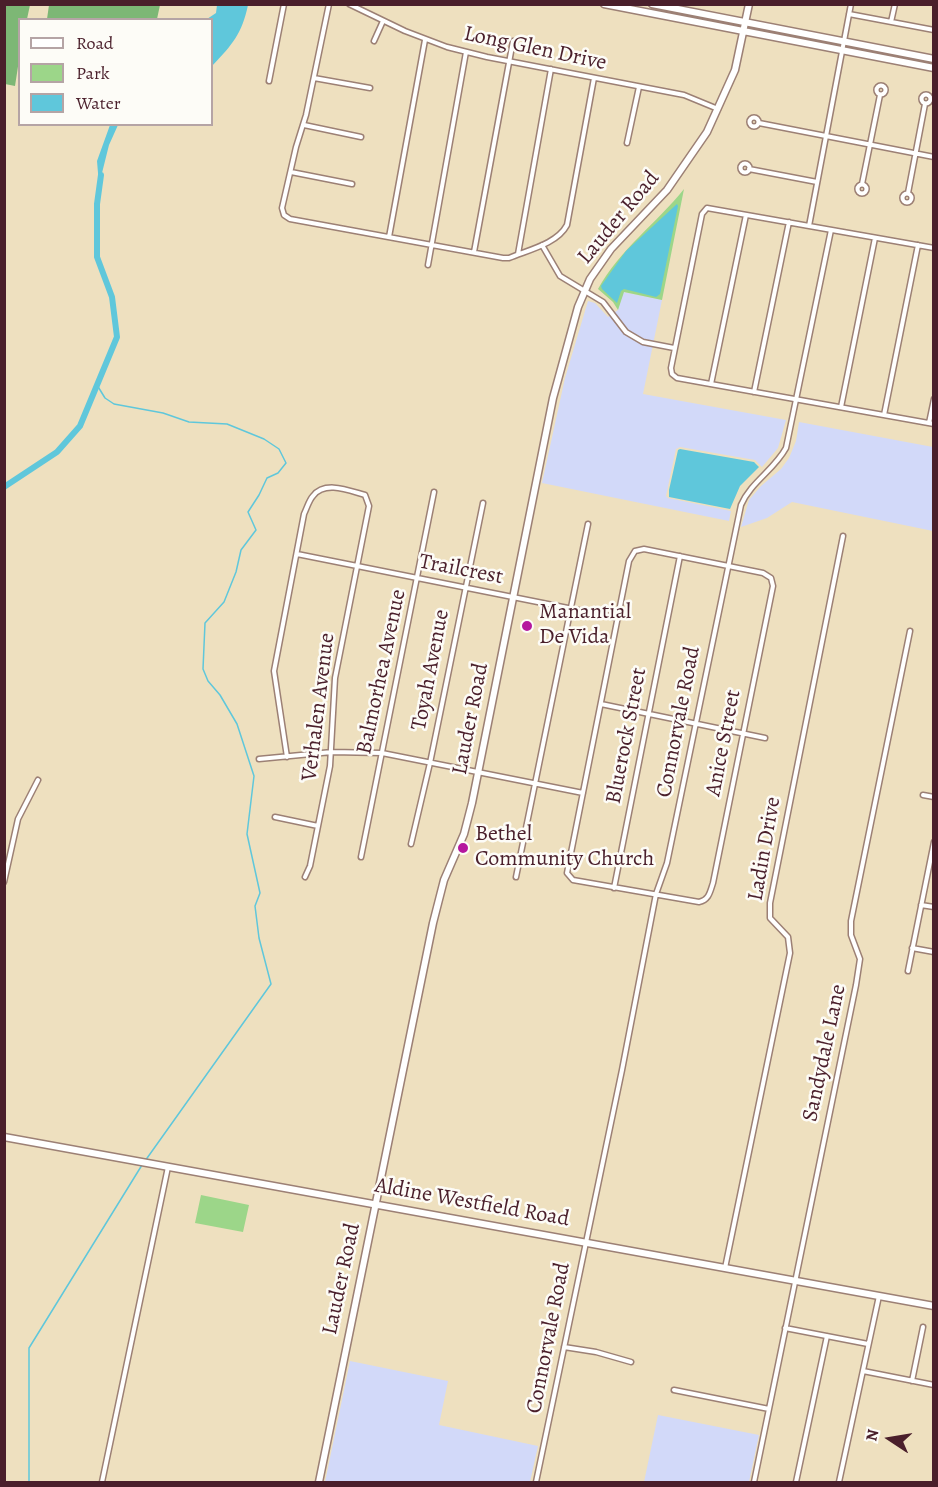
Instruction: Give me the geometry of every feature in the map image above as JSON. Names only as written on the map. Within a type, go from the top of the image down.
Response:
[{"type":"main road","points":[[604,4],[933,68]]},
{"type":"main road","points":[[652,4],[933,59]]},
{"type":"main road","name":"Lauder Road","points":[[318,1482],[440,893],[464,834],[553,398],[573,322],[585,291],[611,249],[660,198],[708,132],[735,70],[749,4]]},
{"type":"main road","name":"Aldine Westfield Road","points":[[4,1137],[933,1306]]},
{"type":"street","points":[[268,81],[284,4]]},
{"type":"street","points":[[328,4],[304,125],[296,147],[282,208],[284,215],[290,219],[503,258],[542,245],[562,232],[567,225],[594,78]]},
{"type":"street","name":"Long Glen Drive","points":[[349,4],[425,40],[466,52],[684,94],[719,109]]},
{"type":"street","points":[[809,226],[851,4]]},
{"type":"street","points":[[891,22],[895,4]]},
{"type":"street","points":[[849,14],[933,30]]},
{"type":"street","points":[[374,41],[383,21]]},
{"type":"street","points":[[389,237],[425,40]]},
{"type":"street","points":[[474,252],[513,41]]},
{"type":"street","points":[[428,266],[466,52]]},
{"type":"street","points":[[517,254],[551,69]]},
{"type":"street","points":[[314,78],[370,88]]},
{"type":"street","points":[[627,143],[639,87]]},
{"type":"street","points":[[862,184],[880,95]]},
{"type":"street","points":[[908,193],[925,104]]},
{"type":"street","points":[[759,123],[933,157]]},
{"type":"street","points":[[304,125],[361,137]]},
{"type":"street","points":[[749,169],[817,182]]},
{"type":"street","points":[[291,172],[352,184]]},
{"type":"street","points":[[933,248],[711,208],[704,210],[671,368],[672,374],[677,378],[931,424],[933,399]]},
{"type":"street","points":[[711,384],[746,215]]},
{"type":"street","points":[[754,392],[789,222]]},
{"type":"street","name":"Connorvale Road","points":[[536,1482],[656,894],[667,862],[741,505],[753,484],[780,459],[786,448],[831,230]]},
{"type":"street","points":[[841,408],[875,238]]},
{"type":"street","points":[[542,245],[560,276],[603,302],[618,324],[631,336],[643,342],[674,348]]},
{"type":"street","points":[[884,415],[918,245]]},
{"type":"street","name":"Verhalen Avenue","points":[[297,554],[304,514],[314,494],[327,487],[365,495],[369,506],[335,678],[332,752],[318,826],[305,877]]},
{"type":"street","name":"Balmorhea Avenue","points":[[361,857],[434,492]]},
{"type":"street","name":"Toyah Avenue","points":[[411,844],[430,763],[483,503]]},
{"type":"street","points":[[516,877],[588,524]]},
{"type":"street","name":"Ladin Drive","points":[[725,1268],[790,953],[788,937],[770,918],[770,903],[843,536]]},
{"type":"street","points":[[656,894],[573,880],[568,876],[567,869],[629,561],[635,551],[644,549],[727,566]]},
{"type":"street","points":[[287,757],[274,671],[297,554]]},
{"type":"street","name":"Trailcrest","points":[[297,554],[618,618]]},
{"type":"street","name":"Bluerock Street","points":[[614,888],[680,556]]},
{"type":"street","name":"Anice Street","points":[[656,894],[694,902],[704,901],[709,896],[773,586],[772,579],[763,573],[727,566]]},
{"type":"street","name":"Sandydale Lane","points":[[754,1482],[856,985],[860,959],[851,935],[851,921],[910,631]]},
{"type":"street","points":[[601,704],[765,738]]},
{"type":"street","points":[[260,759],[332,752],[382,753],[583,792]]},
{"type":"street","points":[[4,882],[18,819],[38,780]]},
{"type":"street","points":[[923,795],[933,797]]},
{"type":"street","points":[[275,817],[318,826]]},
{"type":"street","points":[[908,971],[931,863],[933,842]]},
{"type":"street","points":[[921,905],[933,907]]},
{"type":"street","points":[[912,948],[933,952]]},
{"type":"street","points":[[102,1482],[168,1167]]},
{"type":"street","points":[[839,1482],[879,1296]]},
{"type":"street","points":[[912,1381],[923,1327]]},
{"type":"street","points":[[785,1328],[868,1344]]},
{"type":"street","points":[[796,1482],[826,1336]]},
{"type":"street","points":[[564,1347],[596,1352],[631,1362]]},
{"type":"street","points":[[863,1371],[933,1385]]},
{"type":"street","points":[[674,1390],[769,1409]]},
{"type":"shaded area","points":[[623,292],[662,300],[643,394],[786,420],[778,448],[762,467],[755,460],[680,447],[676,449],[666,496],[731,511],[729,521],[542,483],[565,378],[588,301],[595,303],[608,317],[618,310]]},
{"type":"shaded area","points":[[799,422],[933,447],[933,531],[792,502],[767,518],[741,527],[749,500],[789,458],[796,441]]},
{"type":"shaded area","points":[[350,1361],[448,1381],[439,1425],[538,1446],[530,1482],[325,1482]]},
{"type":"shaded area","points":[[658,1415],[759,1435],[749,1482],[644,1482]]},
{"type":"green space","points":[[49,4],[160,5],[157,18],[47,18]]},
{"type":"green space","points":[[4,5],[30,5],[27,18],[18,18],[18,66],[15,86],[5,84]]},
{"type":"green space","points":[[684,189],[662,300],[624,292],[618,310],[613,302],[598,289],[627,249]]},
{"type":"green space","points":[[201,1195],[249,1205],[243,1232],[195,1223]]},
{"type":"water","points":[[217,5],[248,5],[243,24],[235,38],[213,65],[213,18],[208,18],[216,13]]},
{"type":"water","points":[[110,126],[118,126],[109,145],[99,185],[97,161]]},
{"type":"water","points":[[677,204],[660,294],[656,297],[624,289],[617,303],[601,286],[626,251]]},
{"type":"water","points":[[680,449],[754,462],[759,467],[740,486],[730,509],[669,497]]},
{"type":"waterway","points":[[4,487],[57,452],[80,426],[117,337],[112,297],[97,257],[97,204],[101,175]]},
{"type":"waterway","points":[[97,385],[105,398],[114,404],[163,413],[189,422],[227,424],[264,439],[279,449],[286,463],[278,473],[267,478],[248,512],[256,530],[241,550],[236,572],[224,602],[205,623],[203,669],[208,681],[220,695],[237,724],[254,776],[247,834],[260,893],[255,906],[259,938],[271,984],[145,1161]]},
{"type":"waterway","points":[[29,1482],[29,1348],[142,1165]]},
{"type":"place","name":"Manantial De Vida","points":[[527,626]]},
{"type":"place","name":"Bethel Community Church","points":[[463,848]]}]
